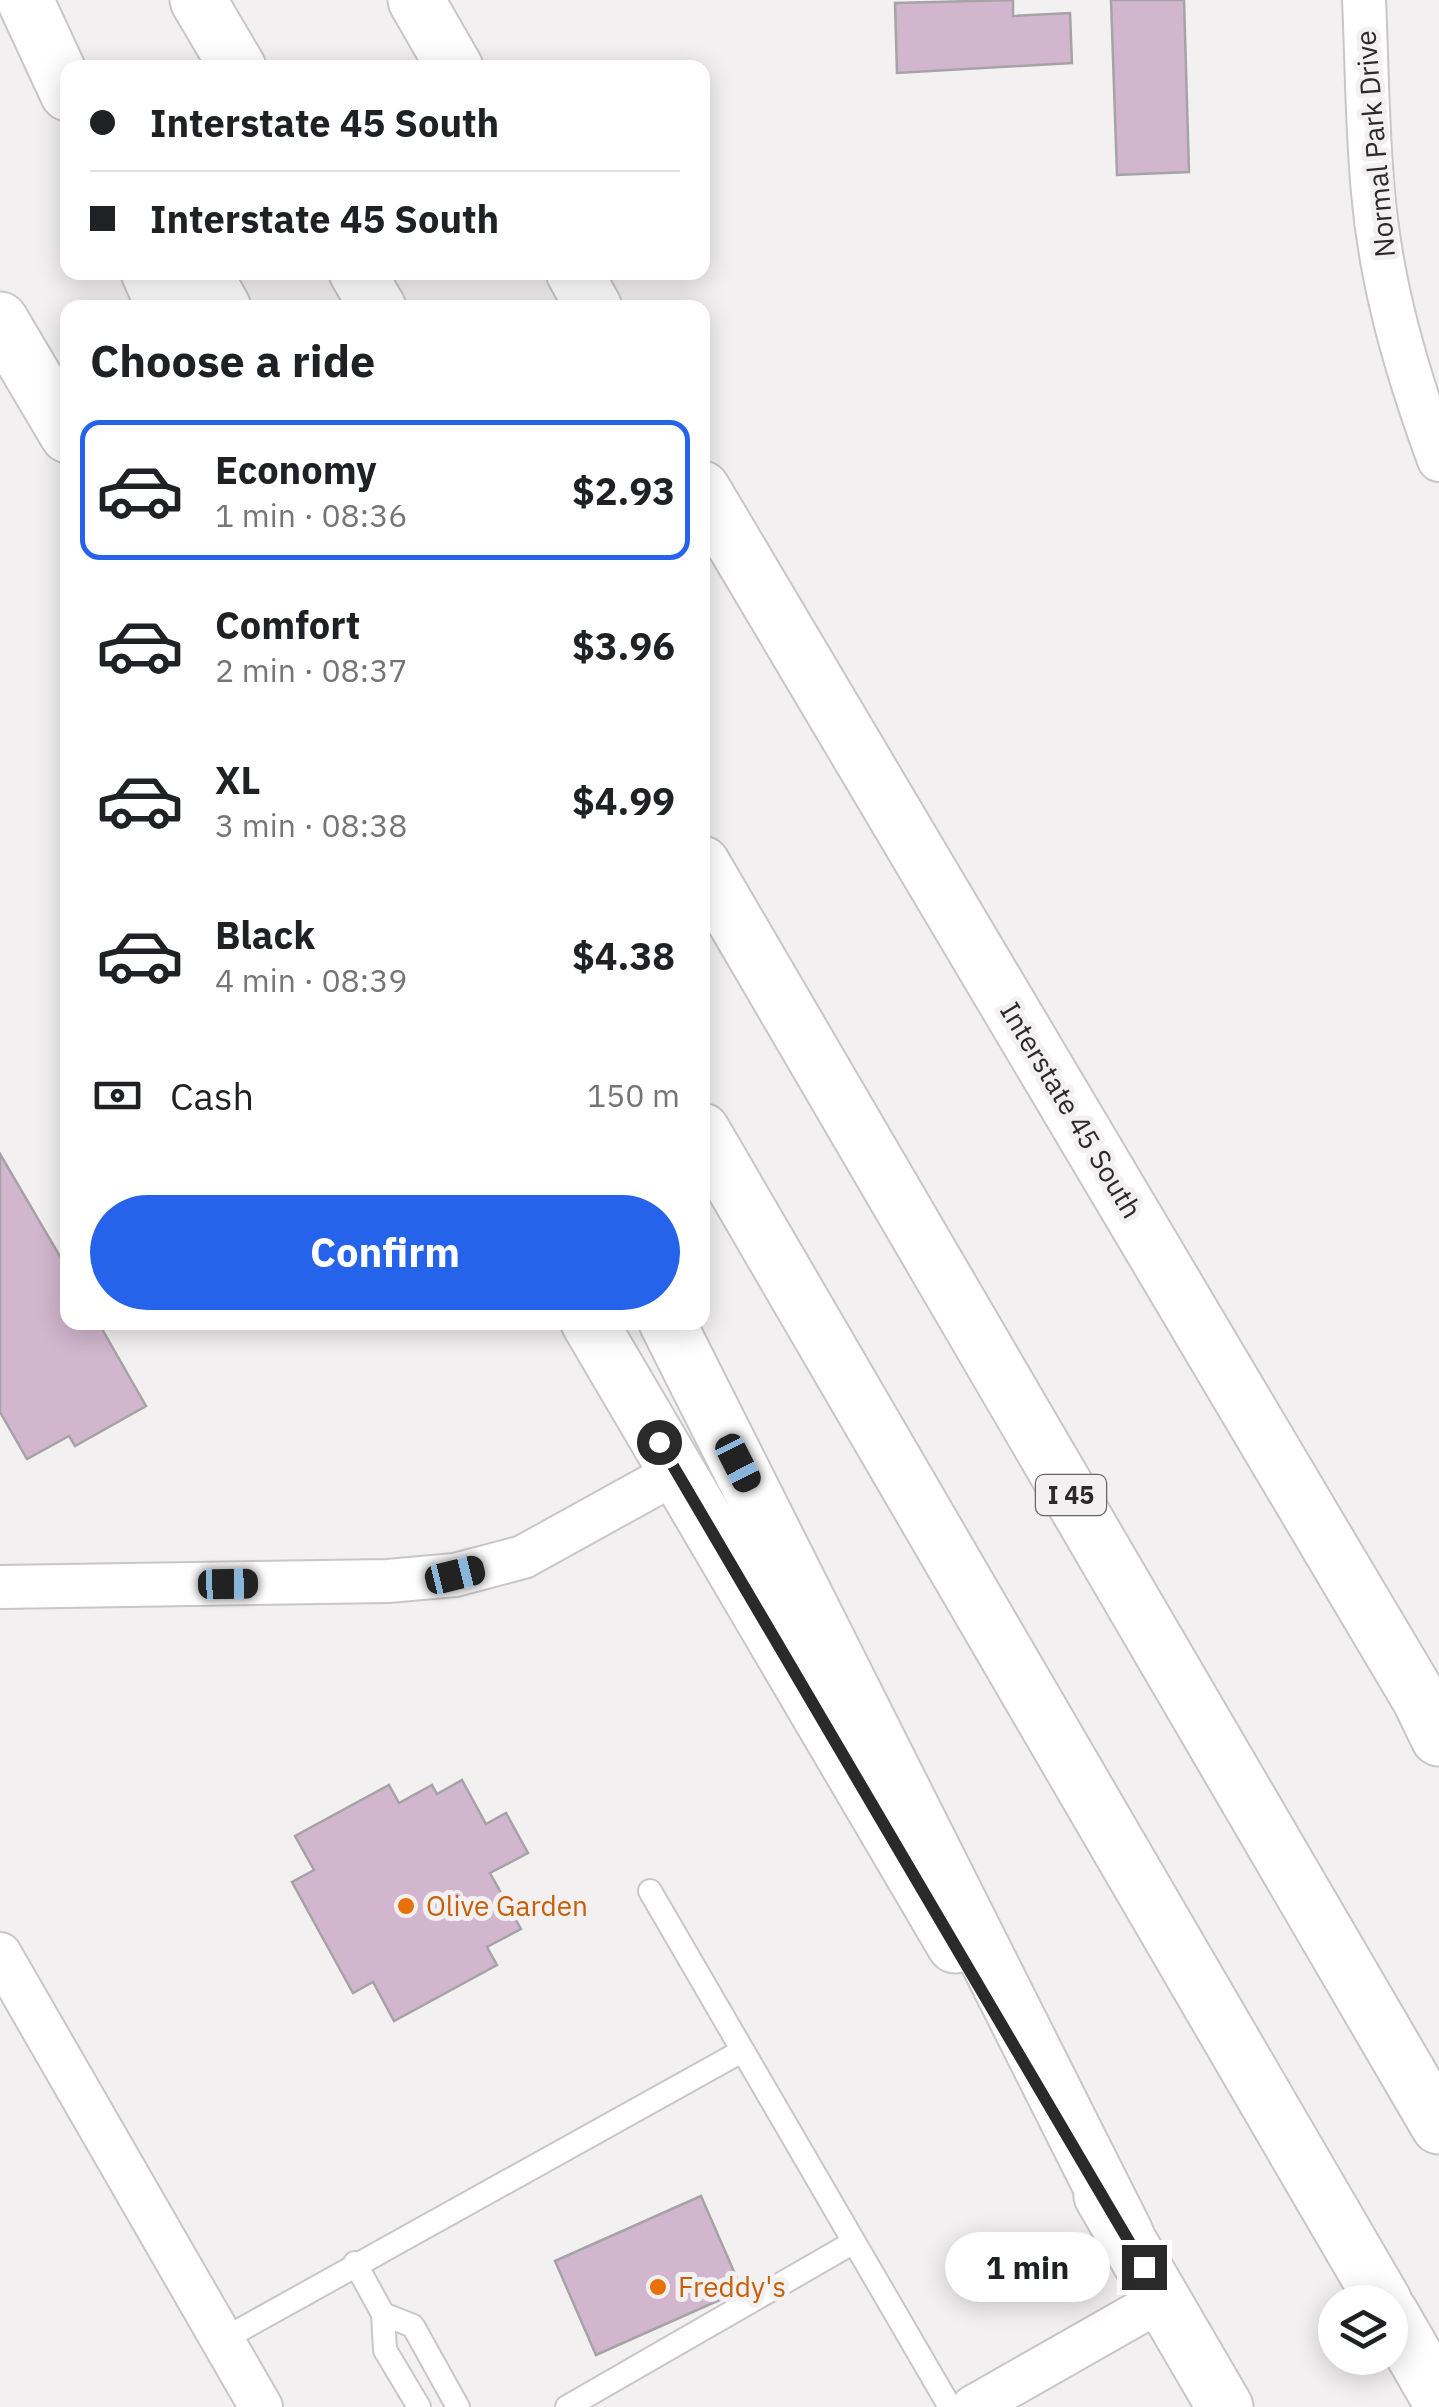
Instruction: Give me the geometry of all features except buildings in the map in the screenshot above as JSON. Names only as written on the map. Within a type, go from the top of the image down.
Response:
[{"type":"main road","points":[[25,0],[60,76]]},
{"type":"main road","points":[[44,0],[79,60]]},
{"type":"main road","points":[[198,0],[233,60]]},
{"type":"main road","points":[[416,0],[450,60]]},
{"type":"main road","points":[[0,320],[60,421]]},
{"type":"main road","name":"Interstate 45 South","points":[[710,503],[1434,1724]]},
{"type":"main road","name":"I 45","points":[[710,878],[1439,2126]]},
{"type":"main road","points":[[710,1146],[1374,2285]]},
{"type":"main road","points":[[594,1330],[1225,2407]]},
{"type":"main road","points":[[671,1330],[1126,2235]]},
{"type":"main road","points":[[1408,2344],[1439,2398]]},
{"type":"street","name":"Normal Park Drive","points":[[1364,0],[1373,194],[1388,290],[1407,372],[1439,460]]},
{"type":"street","points":[[0,1587],[371,1582],[455,1575],[522,1557],[677,1472]]},
{"type":"street","points":[[0,1954],[261,2407]]},
{"type":"street","points":[[972,2407],[1163,2299]]},
{"type":"lane","points":[[650,1892],[950,2407]]},
{"type":"lane","points":[[222,2340],[355,2262],[742,2050]]},
{"type":"lane","points":[[567,2407],[854,2242]]},
{"type":"lane","points":[[355,2262],[383,2314],[384,2350],[419,2407]]},
{"type":"lane","points":[[383,2314],[414,2326],[458,2407]]},
{"type":"place","name":"Olive Garden","points":[[406,1906]]},
{"type":"place","name":"Freddy's","points":[[658,2287]]},
{"type":"route","points":[[659,1442],[1144,2267]]}]
